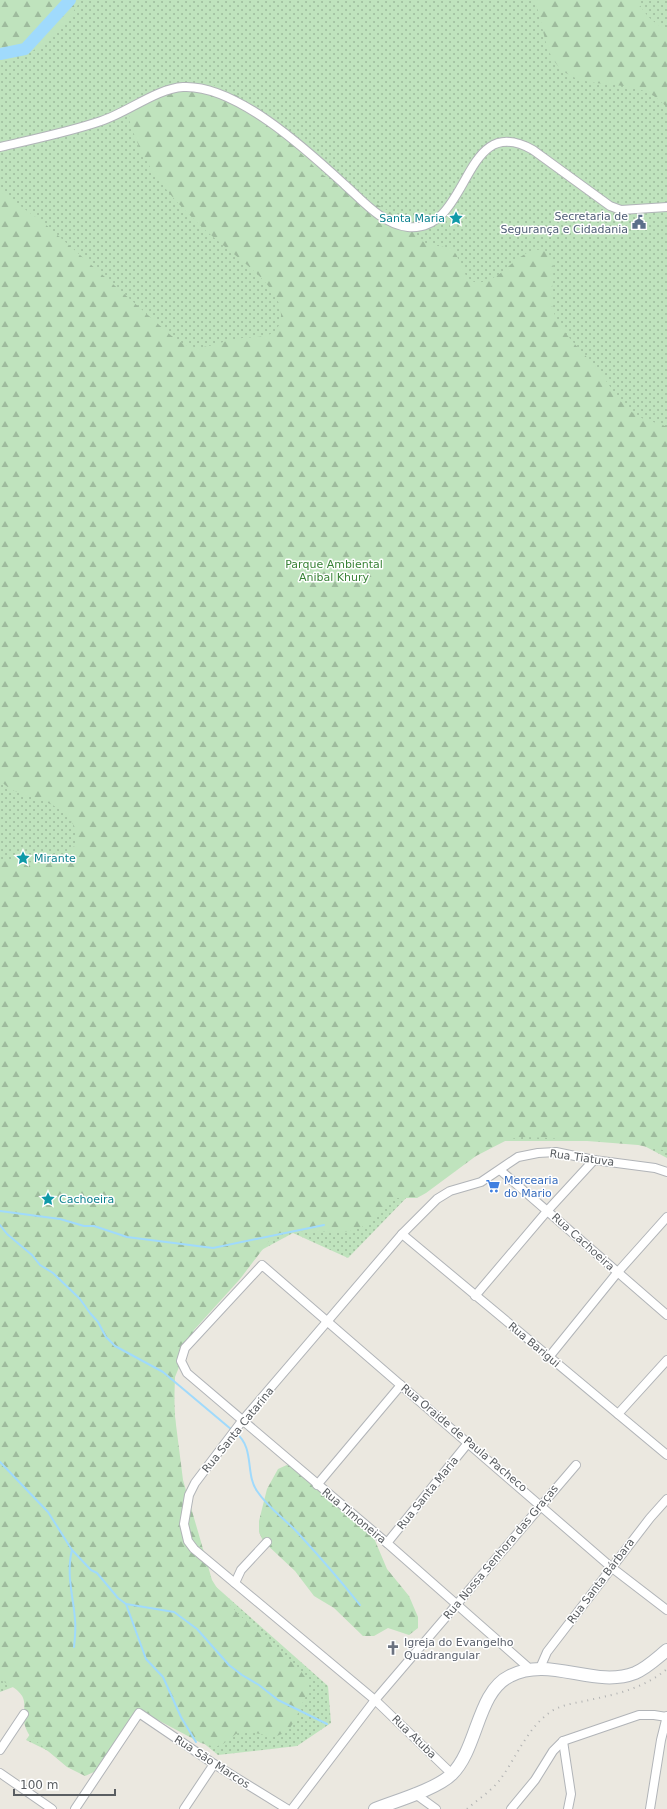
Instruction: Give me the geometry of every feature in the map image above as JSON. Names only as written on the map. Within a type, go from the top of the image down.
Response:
[{"type":"main road","points":[[375,1809],[439,1783],[452,1774],[466,1756],[487,1700],[496,1686],[509,1676],[535,1669],[615,1678],[635,1673],[654,1662],[667,1650]]},
{"type":"street","points":[[0,147],[102,121],[168,90],[181,87],[197,87],[216,92],[253,111],[316,158],[371,208],[393,223],[414,226],[434,222],[446,211],[478,158],[487,148],[498,142],[522,143],[610,206],[621,210],[667,208]]},
{"type":"street","name":"Rua Tiatuva","points":[[500,1170],[518,1157],[538,1153],[556,1152],[594,1160],[654,1168],[667,1172]]},
{"type":"street","points":[[475,1296],[548,1210],[594,1160]]},
{"type":"street","name":"Rua Cachoeira","points":[[500,1170],[548,1210],[616,1273],[667,1315]]},
{"type":"street","name":"Rua Santa Catarina","points":[[375,1700],[194,1549],[188,1541],[184,1524],[189,1495],[195,1483],[242,1421],[402,1234],[437,1199],[450,1191],[481,1182],[500,1170]]},
{"type":"street","points":[[549,1357],[616,1273],[667,1217]]},
{"type":"street","name":"Rua Barigui","points":[[402,1234],[667,1455]]},
{"type":"street","name":"Rua Oraide de Paula Pacheco","points":[[181,1361],[185,1348],[262,1265],[541,1504],[612,1567],[667,1610]]},
{"type":"street","points":[[618,1414],[667,1360]]},
{"type":"street","name":"Rua Timoneira","points":[[181,1361],[187,1373],[242,1421],[387,1542],[457,1604],[535,1669]]},
{"type":"street","points":[[317,1485],[401,1385]]},
{"type":"street","name":"Rua Santa Maria","points":[[387,1542],[468,1443]]},
{"type":"street","name":"Rua Nossa Senhora das Graças","points":[[292,1809],[375,1700],[541,1504],[576,1465]]},
{"type":"street","name":"Rua Santa Bárbara","points":[[535,1669],[612,1567],[667,1499]]},
{"type":"street","points":[[234,1583],[241,1570],[267,1542]]},
{"type":"street","name":"Rua Atuba","points":[[375,1700],[452,1774]]},
{"type":"street","name":"Rua São Marcos","points":[[75,1809],[139,1713],[214,1764],[287,1809]]},
{"type":"street","points":[[0,1750],[24,1714]]},
{"type":"street","points":[[511,1809],[535,1780],[553,1751],[563,1741],[639,1715],[654,1715],[667,1717],[650,1809]]},
{"type":"street","points":[[563,1741],[570,1788],[568,1809]]},
{"type":"street","points":[[184,1809],[214,1764]]},
{"type":"street","points":[[0,1773],[52,1809]]},
{"type":"street","points":[[414,1794],[436,1809]]},
{"type":"green space","name":"Parque Ambiental Anibal Khury","points":[[0,0],[667,0],[667,1158],[635,1141],[480,1141],[411,1193],[348,1258],[293,1233],[254,1254],[172,1348],[178,1483],[170,1546],[328,1686],[331,1723],[297,1746],[218,1755],[190,1732],[160,1683],[83,1768],[26,1740],[49,1707],[34,1679],[0,1692]]},
{"type":"green space","points":[[0,0],[81,0],[65,22],[39,47],[28,53],[0,62]]},
{"type":"green space","points":[[534,0],[637,0],[649,18],[667,30],[667,107],[655,97],[639,89],[590,82],[567,74],[558,66],[549,51],[540,16]]},
{"type":"green space","name":"Parque Ambiental Anibal Khury","points":[[183,85],[213,85],[238,96],[282,134],[320,173],[338,185],[373,202],[412,225],[417,235],[426,244],[450,248],[456,254],[465,274],[471,281],[480,282],[489,280],[529,252],[538,250],[546,251],[553,266],[551,294],[553,310],[561,327],[599,371],[630,411],[640,417],[667,427],[667,1151],[638,1145],[549,1138],[523,1137],[509,1139],[476,1156],[417,1198],[396,1198],[384,1205],[372,1219],[362,1227],[347,1232],[287,1231],[280,1233],[269,1241],[240,1279],[194,1330],[175,1377],[174,1409],[183,1480],[212,1580],[241,1617],[300,1670],[307,1680],[307,1693],[294,1722],[287,1732],[274,1737],[245,1731],[236,1734],[223,1744],[215,1747],[201,1743],[154,1718],[137,1718],[94,1772],[85,1776],[67,1767],[30,1736],[25,1727],[24,1699],[13,1687],[0,1680],[0,859],[40,863],[50,862],[60,859],[68,854],[74,846],[77,836],[74,826],[67,815],[58,808],[17,792],[0,780],[0,191],[45,224],[169,334],[182,343],[194,347],[204,347],[235,339],[262,337],[271,334],[279,326],[281,316],[279,304],[272,291],[253,270],[210,234],[172,196],[160,181],[141,151],[132,127],[129,112],[131,105],[135,100],[147,93]]},
{"type":"green space","points":[[289,1464],[371,1531],[387,1569],[409,1596],[418,1617],[418,1628],[409,1635],[388,1628],[374,1636],[363,1636],[334,1608],[314,1596],[295,1571],[263,1541],[259,1532],[259,1521],[267,1489],[278,1469]]},
{"type":"waterway","points":[[0,54],[25,49],[70,0]]},
{"type":"waterway","points":[[0,1211],[60,1219],[84,1226],[94,1226],[127,1237],[213,1248],[324,1225]]},
{"type":"waterway","points":[[0,1225],[7,1234],[32,1255],[40,1265],[53,1273],[80,1299],[98,1322],[106,1337],[115,1346],[163,1372],[232,1430]]},
{"type":"waterway","points":[[236,1433],[246,1446],[253,1484],[261,1497],[298,1533],[360,1605]]},
{"type":"waterway","points":[[0,1462],[48,1512],[72,1550],[91,1570],[97,1573],[118,1598],[126,1604],[174,1612],[197,1629],[229,1665],[242,1675],[259,1685],[278,1700],[327,1724]]},
{"type":"waterway","points":[[72,1550],[70,1559],[70,1576],[75,1622],[74,1647]]},
{"type":"waterway","points":[[126,1604],[146,1659],[163,1677],[181,1717],[196,1742]]},
{"type":"railway","points":[[467,1809],[499,1781],[529,1734],[543,1718],[552,1711],[565,1705],[610,1695],[640,1686],[667,1669]]},
{"type":"place","name":"Santa Maria","points":[[456,218]]},
{"type":"place","name":"Secretaria de Segurança e Cidadania","points":[[639,222]]},
{"type":"place","name":"Mirante","points":[[23,858]]},
{"type":"place","name":"Mercearia do Mario","points":[[493,1186]]},
{"type":"place","name":"Cachoeira","points":[[48,1199]]},
{"type":"place","name":"Igreja do Evangelho Quadrangular","points":[[393,1648]]}]
